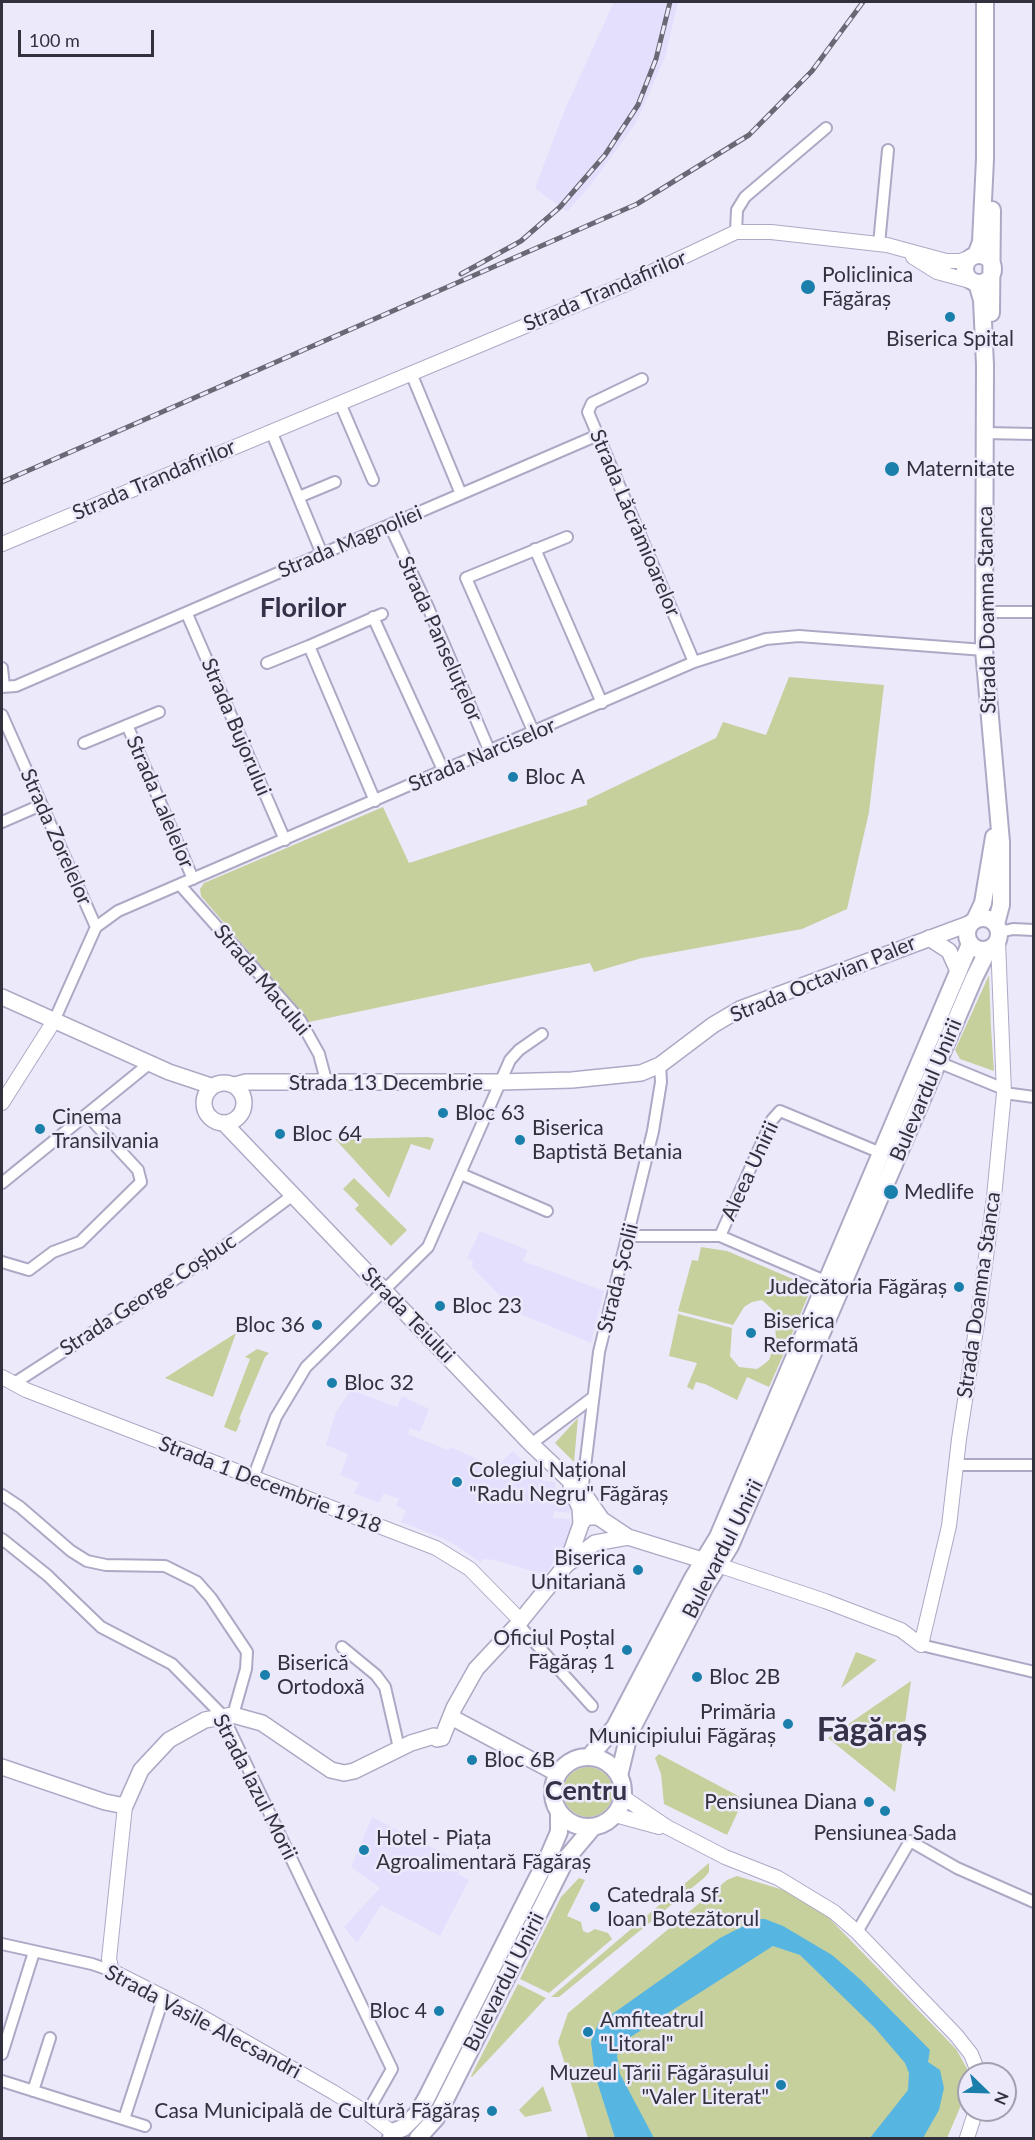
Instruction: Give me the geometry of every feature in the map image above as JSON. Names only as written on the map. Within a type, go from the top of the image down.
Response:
[{"type":"main road","name":"Strada Doamna Stanca","points":[[974,256],[981,242],[985,159],[985,2]]},
{"type":"main road","name":"Strada Doamna Stanca","points":[[985,159],[991,193],[993,268],[990,332],[985,365]]},
{"type":"main road","points":[[974,256],[990,259],[993,268],[987,281],[973,282],[964,268],[974,256]]},
{"type":"main road","name":"Strada Doamna Stanca","points":[[973,282],[982,302],[985,365],[984,650],[999,819],[1001,898],[996,937]]},
{"type":"main road","name":"Strada Doamna Stanca","points":[[973,921],[983,903],[999,819]]},
{"type":"main road","points":[[929,938],[970,944],[978,950],[996,937],[986,918],[973,921],[966,933],[970,944]]},
{"type":"main road","name":"Strada Octavian Paler","points":[[660,1065],[713,1025],[741,1008],[973,921]]},
{"type":"main road","name":"Bulevardul Unirii","points":[[404,2135],[426,2099],[516,1923],[556,1838],[559,1812],[553,1793],[558,1774],[571,1761],[589,1757],[615,1727],[711,1563],[737,1529],[833,1285],[996,937]]},
{"type":"main road","points":[[929,938],[949,951],[958,971]]},
{"type":"main road","name":"Bulevardul Unirii","points":[[858,1228],[881,1154],[970,944]]},
{"type":"main road","points":[[2,997],[184,1078],[211,1086],[223,1082],[239,1090],[244,1107],[239,1117],[224,1123],[208,1116],[204,1104],[184,1078]]},
{"type":"main road","name":"Strada 13 Decembrie","points":[[239,1090],[272,1083],[500,1082],[625,1076],[641,1073],[660,1065]]},
{"type":"main road","points":[[204,1104],[211,1086]]},
{"type":"main road","name":"Strada Teiului","points":[[239,1117],[239,1129],[247,1147]]},
{"type":"main road","name":"Strada Teiului","points":[[224,1123],[569,1482]]},
{"type":"main road","points":[[569,1482],[580,1508],[580,1527],[583,1538],[598,1541],[628,1537]]},
{"type":"main road","points":[[2,1767],[105,1802],[125,1806],[135,1780],[157,1751],[195,1724],[228,1715],[253,1719],[269,1727],[327,1768],[340,1773],[354,1771],[399,1748],[434,1736],[434,1730],[441,1726],[452,1713],[476,1669],[520,1622],[566,1565],[598,1541],[606,1529],[602,1519],[582,1492],[569,1482]]},
{"type":"main road","points":[[566,1565],[580,1527],[590,1516],[602,1519],[628,1537],[711,1563]]},
{"type":"main road","name":"Bulevardul Unirii","points":[[623,1797],[620,1776],[629,1734],[711,1563]]},
{"type":"main road","points":[[452,1713],[558,1774]]},
{"type":"main road","points":[[589,1757],[604,1760],[620,1776]]},
{"type":"main road","points":[[615,1815],[623,1797]]},
{"type":"main road","points":[[559,1812],[574,1824],[593,1827]]},
{"type":"main road","name":"Bulevardul Unirii","points":[[404,2135],[436,2118],[566,1859],[593,1827],[615,1815]]},
{"type":"street","points":[[826,128],[745,197],[737,210],[736,232],[780,233],[879,244],[939,260],[960,261],[974,256]]},
{"type":"street","points":[[879,244],[888,150]]},
{"type":"street","name":"Strada Trandafirilor","points":[[2,544],[626,284],[736,232]]},
{"type":"street","points":[[899,248],[930,269],[973,282]]},
{"type":"street","points":[[411,373],[461,494]]},
{"type":"street","name":"Strada Lăcrămioarelor","points":[[642,379],[589,407],[598,435],[694,662]]},
{"type":"street","points":[[340,403],[373,480]]},
{"type":"street","points":[[271,431],[322,554]]},
{"type":"street","points":[[985,433],[1034,434]]},
{"type":"street","name":"Strada Magnoliei","points":[[3,687],[16,686],[187,614],[598,435]]},
{"type":"street","points":[[298,497],[335,482]]},
{"type":"street","name":"Strada Panseluțelor","points":[[390,526],[427,605],[490,752]]},
{"type":"street","points":[[534,733],[466,578],[567,537]]},
{"type":"street","points":[[535,549],[602,703]]},
{"type":"street","points":[[984,612],[1034,612]]},
{"type":"street","name":"Strada Bujorului","points":[[187,614],[285,840]]},
{"type":"street","points":[[267,663],[378,616],[444,772]]},
{"type":"street","name":"Strada Narciselor","points":[[96,927],[118,911],[694,662],[747,644],[790,636],[984,650]]},
{"type":"street","points":[[309,646],[375,801]]},
{"type":"street","points":[[2,668],[3,687]]},
{"type":"street","name":"Strada Lalelelor","points":[[84,743],[159,712]]},
{"type":"street","name":"Strada Zorelelor","points":[[2,715],[96,927]]},
{"type":"street","name":"Strada Lalelelor","points":[[127,725],[193,879]]},
{"type":"street","points":[[2,822],[41,805]]},
{"type":"street","name":"Strada Macului","points":[[180,885],[300,1020],[319,1054],[327,1084]]},
{"type":"street","points":[[2,1103],[54,1021],[96,927]]},
{"type":"street","points":[[996,937],[1007,929],[1034,930]]},
{"type":"street","name":"Strada Doamna Stanca","points":[[921,1645],[949,1527],[994,1197],[1004,1091],[996,937]]},
{"type":"street","name":"Strada 13 Decembrie","points":[[500,1082],[514,1054],[542,1034]]},
{"type":"street","points":[[938,1062],[1004,1091],[1034,1097]]},
{"type":"street","points":[[2,1183],[150,1064]]},
{"type":"street","name":"Strada Școlii","points":[[582,1492],[600,1346],[628,1241],[657,1114],[661,1082],[660,1065]]},
{"type":"street","points":[[253,1478],[276,1417],[306,1367],[428,1247],[500,1082]]},
{"type":"street","name":"Aleea Unirii","points":[[720,1236],[772,1120],[782,1110],[881,1154]]},
{"type":"street","points":[[2,1262],[28,1270],[53,1252],[80,1242],[141,1182],[138,1170],[88,1116]]},
{"type":"street","points":[[461,1174],[547,1210]]},
{"type":"street","name":"Strada George Coșbuc","points":[[5,1384],[214,1254],[293,1195]]},
{"type":"street","name":"Aleea Unirii","points":[[628,1241],[720,1236],[833,1285]]},
{"type":"street","name":"Strada 1 Decembrie 1918","points":[[5,1384],[455,1558],[470,1569],[520,1622]]},
{"type":"street","points":[[531,1444],[592,1398]]},
{"type":"street","points":[[956,1465],[1034,1465]]},
{"type":"street","points":[[2,1495],[20,1507],[78,1557],[106,1565],[165,1566],[186,1575],[204,1590],[247,1652],[246,1669],[228,1715]]},
{"type":"street","name":"Strada Iazul Morii","points":[[2,1539],[47,1575],[100,1627],[172,1664],[228,1715],[392,2069],[367,2112]]},
{"type":"street","points":[[711,1563],[901,1630],[921,1645],[1034,1672]]},
{"type":"street","points":[[520,1622],[592,1706]]},
{"type":"street","points":[[342,1647],[382,1683],[391,1704],[399,1748]]},
{"type":"street","points":[[623,1797],[667,1827],[725,1857],[778,1878],[811,1896],[857,1932],[963,2043],[974,2062]]},
{"type":"street","points":[[112,1971],[110,1959],[125,1806]]},
{"type":"street","points":[[615,1815],[667,1827]]},
{"type":"street","points":[[857,1932],[910,1841],[957,1868],[1034,1902]]},
{"type":"street","name":"Strada Vasile Alecsandri","points":[[2,1944],[112,1971],[164,1996],[404,2135]]},
{"type":"street","points":[[2,2054],[34,1952]]},
{"type":"street","points":[[124,2119],[164,1996]]},
{"type":"street","points":[[33,2091],[50,2038]]},
{"type":"street","points":[[2,2081],[145,2126]]},
{"type":"street","points":[[967,2139],[972,2122]]},
{"type":"shaded area","points":[[614,2],[678,2],[665,57],[636,123],[590,186],[567,212],[535,188],[566,107]]},
{"type":"shaded area","points":[[480,1231],[528,1250],[523,1261],[604,1291],[591,1343],[518,1313],[500,1296],[472,1267],[473,1261],[467,1258]]},
{"type":"shaded area","name":"Colegiul Național \"Radu Negru\" Făgăraș","points":[[351,1390],[397,1407],[402,1396],[429,1409],[420,1432],[410,1428],[408,1434],[448,1450],[450,1447],[496,1467],[513,1451],[543,1481],[556,1482],[555,1487],[572,1510],[570,1513],[554,1511],[553,1518],[570,1519],[571,1532],[565,1546],[545,1575],[495,1560],[484,1559],[480,1562],[451,1542],[401,1522],[406,1510],[396,1506],[399,1499],[384,1493],[379,1503],[354,1493],[359,1483],[340,1475],[348,1454],[326,1445],[336,1412]]},
{"type":"shaded area","points":[[372,1817],[463,1863],[458,1874],[469,1880],[440,1936],[381,1905],[357,1943],[344,1927],[380,1888],[351,1867]]},
{"type":"green space","points":[[789,677],[884,685],[869,812],[847,909],[802,929],[642,958],[594,972],[590,963],[309,1022],[201,896],[200,889],[204,883],[383,807],[409,863],[587,805],[587,800],[716,738],[723,722],[766,735]]},
{"type":"green space","points":[[989,975],[994,1071],[960,1059],[955,1050]]},
{"type":"green space","points":[[429,1137],[434,1139],[430,1150],[411,1144],[389,1198],[335,1139]]},
{"type":"green space","points":[[354,1178],[407,1230],[391,1246],[355,1209],[359,1205],[343,1189]]},
{"type":"green space","points":[[701,1247],[727,1251],[807,1285],[808,1296],[789,1341],[776,1338],[774,1311],[762,1300],[744,1307],[733,1325],[678,1311],[692,1260],[698,1261]]},
{"type":"green space","points":[[678,1314],[732,1328],[730,1356],[739,1367],[757,1369],[769,1360],[776,1341],[788,1344],[769,1387],[747,1377],[737,1400],[705,1384],[696,1382],[693,1390],[687,1387],[697,1363],[669,1356]]},
{"type":"green space","points":[[236,1333],[213,1397],[165,1378]]},
{"type":"green space","points":[[257,1349],[269,1353],[265,1357],[239,1419],[241,1420],[236,1432],[224,1427],[250,1359],[245,1357]]},
{"type":"green space","points":[[578,1418],[574,1462],[555,1443]]},
{"type":"green space","points":[[856,1652],[877,1660],[841,1688]]},
{"type":"green space","points":[[911,1681],[900,1759],[895,1792],[828,1738]]},
{"type":"green space","points":[[659,1754],[744,1799],[727,1835],[664,1804],[661,1774],[655,1758]]},
{"type":"green space","points":[[583,1767],[593,1767],[606,1774],[613,1787],[613,1797],[606,1810],[593,1817],[583,1817],[574,1813],[567,1806],[563,1797],[563,1787],[567,1778],[574,1771]]},
{"type":"green space","points":[[709,1863],[709,1872],[704,1878],[559,1997],[551,1997]]},
{"type":"green space","points":[[737,1876],[787,1891],[828,1917],[956,2049],[963,2062],[957,2062],[957,2115],[947,2138],[588,2138],[558,2042],[568,2013],[727,1880]]},
{"type":"green space","points":[[579,1878],[585,1880],[567,1916],[581,1922],[583,1931],[588,1933],[595,1929],[608,1933],[612,1939],[549,1993],[520,1979],[561,1897]]},
{"type":"green space","points":[[518,1984],[546,1998],[472,2077],[471,2076]]},
{"type":"green space","points":[[543,2086],[552,2111],[525,2117],[519,2110]]},
{"type":"water","points":[[757,1919],[765,1919],[783,1926],[832,1955],[861,1980],[930,2050],[928,2062],[940,2070],[944,2088],[939,2110],[923,2138],[870,2138],[908,2090],[909,2073],[905,2063],[875,2028],[800,1955],[773,1946],[621,2043],[617,2056],[620,2074],[654,2138],[615,2138],[595,2075],[591,2042],[598,2024],[720,1938]]},
{"type":"railway","points":[[461,274],[521,241],[560,207],[605,155],[638,105],[656,59],[670,2]]},
{"type":"railway","points":[[2,482],[637,204],[749,135],[812,71],[863,2]]},
{"type":"place","name":"Policlinica Făgăraș","points":[[808,287]]},
{"type":"place","name":"Biserica Spital","points":[[950,317]]},
{"type":"place","name":"Maternitate","points":[[892,469]]},
{"type":"place","name":"Bloc A","points":[[513,777]]},
{"type":"place","name":"Bloc 63","points":[[443,1113]]},
{"type":"place","name":"Cinema Transilvania","points":[[40,1129]]},
{"type":"place","name":"Bloc 64","points":[[280,1134]]},
{"type":"place","name":"Biserica Baptistă Betania","points":[[520,1140]]},
{"type":"place","name":"Medlife","points":[[891,1192]]},
{"type":"place","name":"Judecătoria Făgăraș","points":[[959,1287]]},
{"type":"place","name":"Bloc 23","points":[[440,1306]]},
{"type":"place","name":"Bloc 36","points":[[317,1325]]},
{"type":"place","name":"Biserica Reformată","points":[[751,1333]]},
{"type":"place","name":"Bloc 32","points":[[332,1383]]},
{"type":"place","name":"Colegiul Național \"Radu Negru\" Făgăraș","points":[[457,1482]]},
{"type":"place","name":"Biserica Unitariană","points":[[638,1570]]},
{"type":"place","name":"Oficiul Poștal Făgăraș 1","points":[[627,1650]]},
{"type":"place","name":"Biserică Ortodoxă","points":[[265,1675]]},
{"type":"place","name":"Bloc 2B","points":[[697,1677]]},
{"type":"place","name":"Primăria Municipiului Făgăraș","points":[[788,1724]]},
{"type":"place","name":"Bloc 6B","points":[[472,1760]]},
{"type":"place","name":"Pensiunea Diana","points":[[869,1802]]},
{"type":"place","name":"Pensiunea Sada","points":[[885,1811]]},
{"type":"place","name":"Hotel - Piața Agroalimentară Făgăraș","points":[[364,1850]]},
{"type":"place","name":"Catedrala Sf. Ioan Botezătorul","points":[[595,1907]]},
{"type":"place","name":"Bloc 4","points":[[439,2011]]},
{"type":"place","name":"Amfiteatrul \"Litoral\"","points":[[588,2032]]},
{"type":"place","name":"Muzeul Țării Făgărașului \"Valer Literat\"","points":[[781,2085]]},
{"type":"place","name":"Casa Municipală de Cultură Făgăraș","points":[[492,2111]]},
{"type":"district","name":"Florilor","points":[[303,608]]},
{"type":"district","name":"Făgăraș","points":[[872,1730]]},
{"type":"district","name":"Centru","points":[[586,1791]]}]
